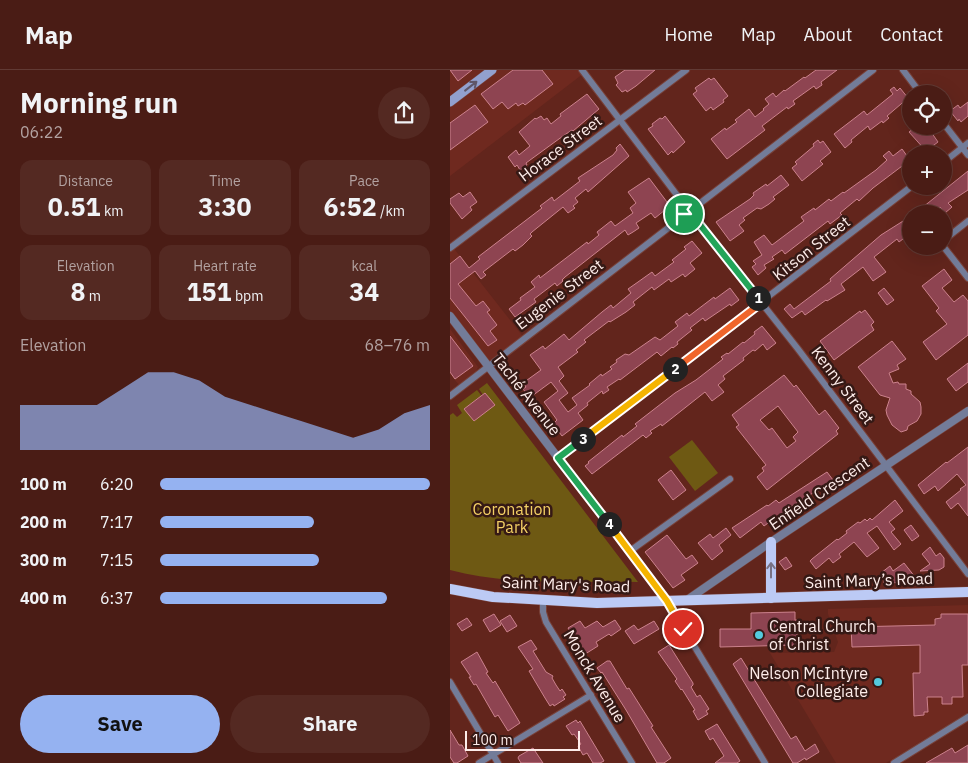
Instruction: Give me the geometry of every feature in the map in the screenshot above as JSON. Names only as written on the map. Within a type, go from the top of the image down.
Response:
[{"type":"highway","points":[[771,542],[771,598]]},
{"type":"highway","name":"Saint Mary's Road","points":[[450,589],[493,597],[596,603],[771,598]]},
{"type":"highway","name":"Saint Mary’s Road","points":[[771,598],[968,592]]},
{"type":"main road","points":[[450,102],[492,70]]},
{"type":"street","points":[[582,70],[686,207]]},
{"type":"street","name":"Horace Street","points":[[450,248],[686,70]]},
{"type":"street","points":[[694,208],[873,70]]},
{"type":"street","points":[[903,70],[914,85]]},
{"type":"street","points":[[952,132],[965,145],[968,155]]},
{"type":"street","points":[[952,156],[965,145]]},
{"type":"street","name":"Kitson Street","points":[[558,458],[902,194]]},
{"type":"street","points":[[686,207],[694,208]]},
{"type":"street","points":[[686,207],[685,215],[690,217],[696,212],[694,208]]},
{"type":"street","name":"Eugenie Street","points":[[450,396],[685,215]]},
{"type":"street","name":"Kenny Street","points":[[693,216],[967,571]]},
{"type":"street","points":[[952,234],[968,221]]},
{"type":"street","points":[[950,255],[968,278]]},
{"type":"street","name":"Taché Avenue","points":[[450,316],[667,601],[765,763]]},
{"type":"street","name":"Enfield Crescent","points":[[687,600],[968,410]]},
{"type":"street","points":[[630,551],[730,479]]},
{"type":"street","name":"Monck Avenue","points":[[543,601],[543,612],[546,622],[632,763]]},
{"type":"street","points":[[450,682],[498,763]]},
{"type":"street","points":[[479,763],[590,695]]},
{"type":"street","points":[[897,762],[968,717]]},
{"type":"shaded area","points":[[450,70],[588,70],[450,176]]},
{"type":"shaded area","points":[[452,246],[524,338],[488,367],[453,321],[450,323],[450,248]]},
{"type":"shaded area","points":[[450,329],[478,367],[476,371],[459,385],[450,374]]},
{"type":"shaded area","name":"Nelson McIntyre Collegiate","points":[[968,605],[968,712],[886,763],[836,763],[770,653],[834,652],[838,642],[828,609]]},
{"type":"green space","name":"Coronation Park","points":[[487,383],[638,582],[519,581],[450,570],[450,415],[453,413],[457,417],[462,413],[457,405],[477,390],[483,395],[479,389]]},
{"type":"green space","points":[[692,440],[718,473],[695,491],[669,457]]},
{"type":"building","points":[[450,70],[472,70],[458,81]]},
{"type":"building","points":[[513,70],[542,70],[553,84],[525,105],[523,103],[518,106],[516,103],[508,109],[502,102],[493,109],[481,94]]},
{"type":"building","points":[[625,70],[655,70],[627,92],[626,90],[622,92],[616,85],[618,83],[615,77]]},
{"type":"building","points":[[816,70],[837,70],[821,82],[822,85],[816,89],[814,86],[793,101],[795,104],[788,109],[787,107],[762,126],[765,130],[727,159],[711,139],[725,128],[726,130],[737,122],[735,120],[749,109],[755,117],[769,104],[765,99],[773,93],[776,97]]},
{"type":"building","points":[[709,78],[711,80],[714,78],[728,96],[723,100],[724,102],[713,110],[711,107],[706,111],[693,94],[697,91],[695,88]]},
{"type":"building","points":[[894,87],[897,91],[900,88],[902,90],[902,103],[887,116],[889,118],[883,123],[882,121],[870,130],[868,126],[851,140],[852,142],[845,148],[834,134],[864,111],[867,115],[893,94],[890,90]]},
{"type":"building","points":[[587,94],[599,109],[573,131],[526,163],[527,165],[520,170],[517,165],[515,167],[508,157],[516,150],[519,155],[530,146],[519,132],[535,118],[541,116],[544,120],[547,118],[551,124],[561,116],[560,114]]},
{"type":"building","points":[[968,102],[968,116],[961,122],[952,114],[952,110],[958,105],[960,108]]},
{"type":"building","points":[[475,105],[488,122],[450,150],[450,123]]},
{"type":"building","points":[[665,116],[685,142],[668,155],[648,129],[653,126],[652,124]]},
{"type":"building","points":[[912,135],[933,135],[938,142],[934,145],[921,145]]},
{"type":"building","points":[[818,140],[820,143],[823,141],[831,152],[820,161],[823,164],[802,181],[792,168],[797,164],[795,162],[814,146],[813,144]]},
{"type":"building","points":[[620,144],[629,156],[588,192],[586,189],[575,198],[578,202],[573,206],[575,208],[568,213],[563,207],[532,232],[530,234],[532,236],[523,245],[515,251],[513,249],[483,272],[486,275],[481,279],[475,271],[458,284],[476,306],[483,301],[490,310],[487,312],[497,325],[490,331],[497,340],[488,346],[450,298],[450,264],[460,256],[469,268],[480,259],[478,257],[542,208],[540,206],[552,197],[554,201],[580,181],[578,178],[613,155]]},
{"type":"building","points":[[902,149],[902,166],[859,201],[857,199],[840,213],[842,215],[830,224],[828,221],[785,254],[782,250],[772,257],[774,259],[764,265],[766,268],[758,275],[752,267],[756,264],[753,261],[762,255],[754,242],[764,235],[772,245],[804,221],[801,217],[814,208],[815,210],[829,199],[831,201],[844,193],[876,170],[887,160],[883,156],[889,151],[893,156]]},
{"type":"building","points":[[968,171],[968,190],[948,203],[950,205],[926,205],[938,195],[952,195],[952,184]]},
{"type":"building","points":[[781,175],[789,185],[773,197],[775,199],[769,204],[761,209],[757,208],[743,218],[745,220],[739,225],[744,231],[730,241],[716,222],[750,199],[754,195],[753,193],[766,184],[767,186]]},
{"type":"building","points":[[649,178],[670,206],[655,218],[651,213],[636,223],[639,228],[628,235],[625,230],[565,277],[557,286],[555,283],[534,299],[536,302],[515,317],[509,309],[535,287],[531,282],[539,275],[540,278],[587,242],[588,244],[599,235],[597,232],[611,221],[615,226],[633,213],[630,208],[636,203],[628,192]]},
{"type":"building","points":[[470,192],[477,202],[470,207],[472,210],[462,219],[450,203],[450,199],[459,193],[463,197]]},
{"type":"building","points":[[902,222],[902,240],[899,242],[897,239],[874,257],[886,272],[873,281],[863,267],[841,284],[845,290],[826,300],[805,315],[802,311],[792,318],[784,309],[790,304],[794,309],[831,281],[830,279],[881,235]]},
{"type":"building","points":[[692,241],[702,253],[690,263],[695,269],[685,277],[683,274],[671,282],[669,279],[654,290],[652,287],[633,302],[635,305],[609,321],[584,340],[586,342],[576,350],[578,352],[558,367],[564,376],[559,381],[568,393],[559,400],[568,412],[577,405],[572,398],[601,374],[602,376],[612,369],[610,367],[617,362],[616,360],[625,354],[629,355],[655,337],[660,340],[678,326],[675,322],[687,313],[689,316],[714,297],[715,299],[730,288],[739,300],[705,321],[703,318],[690,328],[692,330],[677,342],[678,344],[673,348],[661,356],[657,352],[620,380],[607,387],[609,390],[603,394],[602,391],[578,413],[583,420],[562,436],[553,424],[557,420],[544,402],[558,391],[551,382],[532,396],[530,393],[528,395],[523,389],[526,387],[523,383],[541,370],[530,355],[543,346],[545,349],[564,334],[569,340],[611,305],[613,308],[631,293],[628,289],[652,272],[655,276],[674,262],[672,260],[686,249],[684,247]]},
{"type":"building","points":[[944,269],[952,280],[942,288],[954,302],[963,295],[968,301],[968,335],[936,360],[923,342],[947,324],[936,311],[939,308],[922,286]]},
{"type":"building","points":[[884,288],[894,300],[887,305],[878,293]]},
{"type":"building","points":[[865,310],[874,322],[871,325],[874,330],[834,360],[820,341],[860,311],[861,313]]},
{"type":"building","points":[[762,326],[776,343],[767,350],[763,344],[755,351],[753,350],[743,358],[744,360],[723,376],[725,379],[718,385],[724,392],[712,401],[705,392],[662,426],[661,424],[650,431],[652,433],[646,438],[643,435],[592,474],[585,466],[622,435],[623,437],[637,426],[635,424],[723,359],[721,357],[744,343]]},
{"type":"building","points":[[450,336],[473,366],[455,379],[450,372]]},
{"type":"building","points":[[892,341],[906,359],[897,365],[899,369],[889,373],[893,383],[906,384],[906,389],[911,391],[911,394],[920,402],[921,407],[921,414],[917,421],[908,426],[907,430],[901,432],[892,425],[887,415],[886,410],[890,398],[880,395],[858,367]]},
{"type":"building","points":[[968,363],[968,382],[956,391],[947,379]]},
{"type":"building","points":[[784,375],[794,387],[796,385],[819,415],[825,410],[839,428],[836,431],[838,434],[767,490],[757,477],[764,471],[762,468],[766,465],[736,427],[739,425],[732,415]],"holes":[[[778,406],[798,432],[793,437],[796,441],[787,448],[772,428],[769,430],[760,420]]]},
{"type":"building","points":[[485,393],[495,405],[474,421],[464,409]]},
{"type":"building","points":[[968,447],[968,516],[958,503],[951,509],[946,502],[966,485],[957,474],[938,491],[935,486],[924,494],[918,485]]},
{"type":"building","points":[[671,470],[686,490],[673,500],[658,480]]},
{"type":"building","points":[[827,472],[833,480],[764,526],[761,522],[740,538],[732,528],[776,500],[779,503]]},
{"type":"building","points":[[895,500],[903,511],[889,522],[895,529],[891,532],[901,544],[894,550],[877,526],[867,533],[879,548],[867,557],[854,542],[839,554],[841,557],[833,563],[829,558],[816,569],[810,561],[812,559],[847,533],[846,531],[858,522],[860,523],[865,519],[867,521],[870,518],[872,520]]},
{"type":"building","points":[[911,525],[919,536],[912,541],[904,530]]},
{"type":"building","points":[[726,528],[731,535],[719,545],[723,551],[712,560],[698,543],[710,534],[713,538]]},
{"type":"building","points":[[667,535],[686,559],[692,555],[698,563],[681,575],[685,580],[673,588],[645,552]]},
{"type":"building","points":[[930,547],[936,556],[940,553],[944,558],[944,567],[939,570],[920,571],[930,564],[922,554]]},
{"type":"building","points":[[786,557],[792,566],[785,570],[779,562]]},
{"type":"building","points":[[904,563],[919,582],[884,583],[884,576],[881,573],[890,566],[893,571]]},
{"type":"building","name":"Central Church of Christ","points":[[795,612],[795,620],[797,620],[797,645],[720,647],[720,629],[751,629],[751,613]]},
{"type":"building","points":[[494,614],[501,625],[490,632],[483,620]]},
{"type":"building","points":[[941,614],[968,614],[968,665],[962,665],[963,697],[952,697],[952,704],[942,704],[942,697],[927,697],[928,712],[924,712],[924,715],[914,716],[913,673],[920,673],[920,645],[852,647],[851,627],[935,625],[935,619],[941,618]]},
{"type":"building","points":[[510,615],[517,626],[507,632],[500,621]]},
{"type":"building","points":[[467,618],[472,625],[462,631],[457,624]]},
{"type":"building","points":[[615,620],[621,629],[611,636],[609,634],[596,642],[598,646],[582,656],[577,648],[580,647],[568,628],[580,621],[585,628],[597,621],[603,627]]},
{"type":"building","points":[[654,621],[659,629],[634,644],[625,631],[634,625],[638,630]]},
{"type":"building","points":[[531,640],[537,649],[533,651],[546,672],[553,676],[552,678],[560,691],[562,689],[566,695],[563,697],[565,699],[554,706],[553,704],[550,706],[545,698],[529,671],[533,669],[518,647]]},
{"type":"building","points":[[669,645],[693,683],[691,687],[697,697],[700,695],[709,709],[706,711],[708,714],[698,720],[693,711],[695,710],[675,681],[677,679],[658,652]]},
{"type":"building","points":[[477,652],[488,672],[486,673],[493,683],[495,681],[520,723],[508,731],[498,715],[495,717],[461,662]]},
{"type":"building","points":[[741,658],[791,739],[796,736],[805,751],[815,744],[819,752],[806,760],[805,758],[797,763],[793,763],[733,664]]},
{"type":"building","points":[[610,661],[627,689],[629,688],[671,758],[664,763],[657,763],[602,672],[597,668]]},
{"type":"building","points":[[576,720],[578,723],[580,721],[604,761],[593,763],[587,753],[583,755],[578,746],[581,744],[566,726]]},
{"type":"building","points":[[717,724],[740,761],[737,763],[715,763],[724,756],[713,738],[710,740],[705,731]]},
{"type":"building","points":[[450,730],[468,756],[457,763],[454,763],[450,757]]},
{"type":"building","points":[[968,745],[968,763],[926,763],[952,748],[955,753]]},
{"type":"building","points":[[533,748],[543,763],[521,763],[518,758],[519,756]]},
{"type":"place","name":"Central Church of Christ","points":[[759,635]]},
{"type":"place","name":"Nelson McIntyre Collegiate","points":[[878,682]]},
{"type":"route","points":[[683,629],[667,601],[558,458],[761,303],[693,216],[688,217],[684,214]]}]
